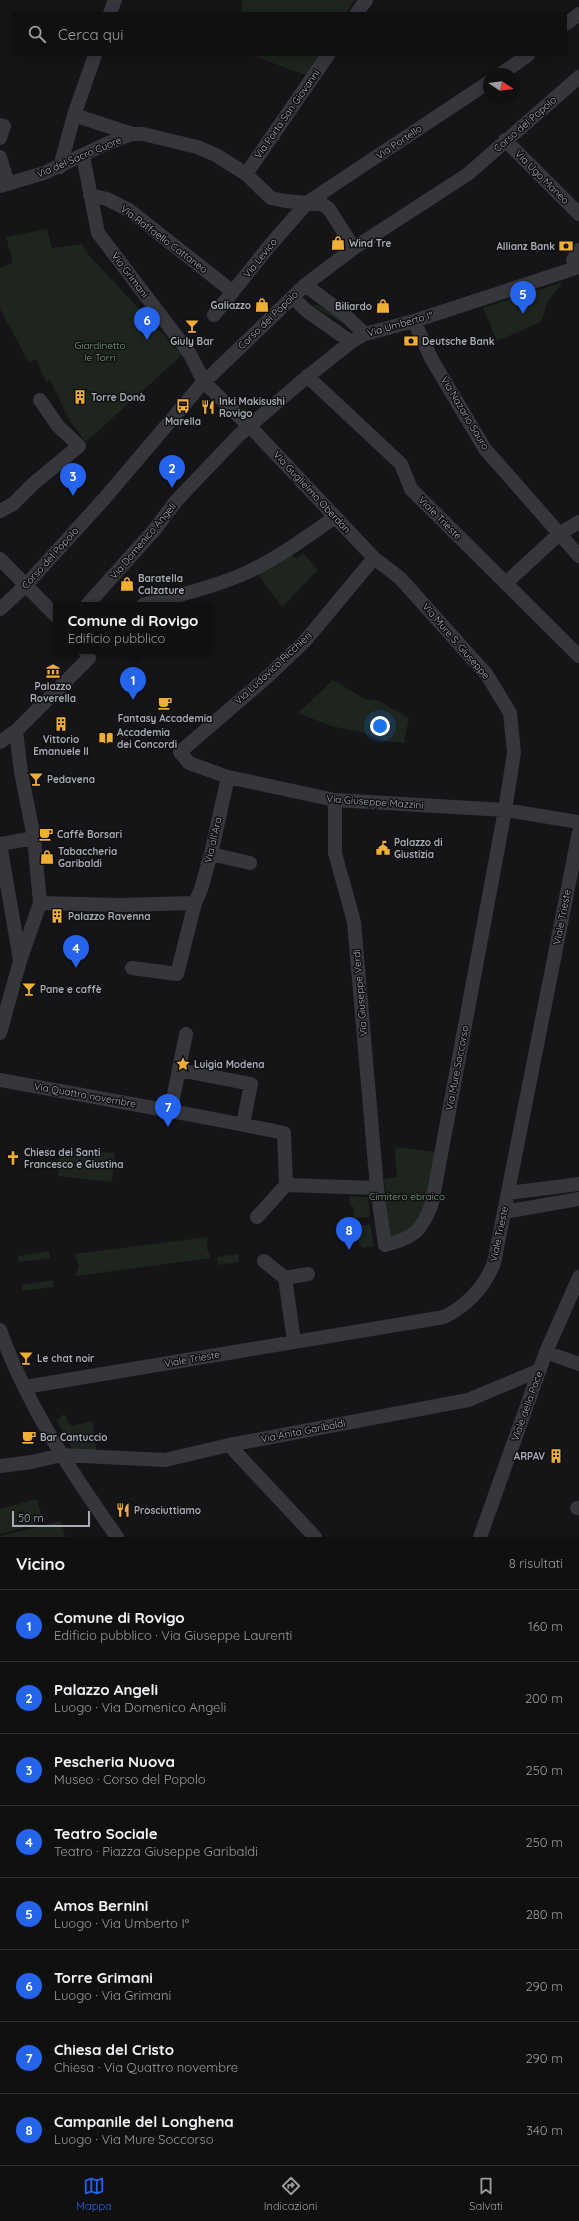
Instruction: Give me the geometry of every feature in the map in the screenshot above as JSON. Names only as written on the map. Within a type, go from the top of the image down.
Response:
[{"type":"street","points":[[110,12],[115,0]]},
{"type":"street","points":[[358,12],[366,0]]},
{"type":"street","points":[[567,23],[579,14]]},
{"type":"street","points":[[60,167],[74,115],[95,56]]},
{"type":"street","name":"Via Porta San Giovanni","points":[[246,174],[327,56]]},
{"type":"street","points":[[509,68],[527,56]]},
{"type":"street","name":"Corso del Popolo","points":[[0,609],[25,586],[104,499],[204,382],[305,285],[354,248],[468,174],[505,140],[579,77]]},
{"type":"street","name":"Via Portello","points":[[308,202],[483,86]]},
{"type":"street","points":[[74,115],[132,134]]},
{"type":"street","points":[[0,125],[4,126],[0,138]]},
{"type":"street","name":"Via del Sacro Cuore","points":[[4,185],[60,167],[106,144],[132,134],[143,134],[197,147],[216,155],[246,174],[270,198],[284,201],[322,204],[329,209],[354,248]]},
{"type":"street","name":"Via Ugo Maneo","points":[[505,140],[579,214]]},
{"type":"street","name":"Via Grimani","points":[[83,156],[98,233],[190,354],[204,382],[249,426]]},
{"type":"street","points":[[0,157],[4,185]]},
{"type":"street","name":"Via Raffaello Cattaneo","points":[[90,195],[107,199],[129,210],[233,292]]},
{"type":"street","name":"Via Levico","points":[[214,315],[308,202]]},
{"type":"street","points":[[577,267],[574,260],[579,250]]},
{"type":"street","name":"Via Umberto I°","points":[[249,426],[351,342],[366,334],[414,321],[550,278],[577,267]]},
{"type":"street","points":[[305,285],[343,313],[366,334]]},
{"type":"street","points":[[292,297],[307,311],[351,342]]},
{"type":"street","name":"Via Nazario Sauro","points":[[414,321],[432,360],[485,449],[579,556]]},
{"type":"street","name":"Viale Trieste","points":[[308,376],[401,464],[411,489],[579,656]]},
{"type":"street","points":[[0,511],[13,504],[33,484],[79,446],[58,426],[40,400]]},
{"type":"street","name":"Via Guglielmo Oberdan","points":[[249,426],[374,558]]},
{"type":"street","name":"Via Domenico Angeli","points":[[95,602],[176,501],[249,426]]},
{"type":"street","points":[[153,602],[219,583],[250,571],[285,552],[335,517]]},
{"type":"street","points":[[506,583],[559,534],[579,522]]},
{"type":"street","name":"Via Mure S. Giuseppe","points":[[374,558],[400,578],[487,674],[510,713],[514,754],[505,810]]},
{"type":"street","name":"Via Ludovico Ricchieri","points":[[180,752],[267,677],[305,641],[374,558]]},
{"type":"street","points":[[0,560],[53,613]]},
{"type":"street","points":[[0,742],[16,731],[87,654]]},
{"type":"street","points":[[0,1033],[20,961],[40,903],[34,838],[21,772],[16,731]]},
{"type":"street","name":"Via Giuseppe Mazzini","points":[[180,752],[189,763],[228,777],[335,800],[505,810],[579,822]]},
{"type":"street","name":"Via all'Ara","points":[[132,968],[177,974],[195,903],[201,889],[228,777]]},
{"type":"street","name":"Via Giuseppe Verdi","points":[[335,800],[335,853],[354,922],[377,1188]]},
{"type":"street","name":"Via Mure Soccorso","points":[[377,1188],[385,1245],[406,1240],[422,1226],[432,1203],[505,810]]},
{"type":"street","name":"Viale Trieste","points":[[25,1388],[294,1341],[444,1317],[453,1312],[477,1293],[494,1263],[579,832]]},
{"type":"street","points":[[20,961],[0,844],[34,838]]},
{"type":"street","points":[[210,854],[250,863]]},
{"type":"street","points":[[40,903],[195,903]]},
{"type":"street","points":[[171,1110],[186,1034]]},
{"type":"street","points":[[179,1070],[251,1084],[243,1124]]},
{"type":"street","name":"Via Quattro novembre","points":[[0,1080],[81,1096],[171,1110],[284,1133],[286,1185]]},
{"type":"street","points":[[508,1193],[579,1184]]},
{"type":"street","points":[[257,1217],[286,1185],[377,1188]]},
{"type":"street","points":[[504,1212],[579,1199]]},
{"type":"street","points":[[264,1261],[285,1278],[294,1341]]},
{"type":"street","points":[[285,1278],[308,1274]]},
{"type":"street","name":"Viale della Pace","points":[[480,1537],[546,1352],[579,1277]]},
{"type":"street","points":[[0,1330],[25,1388],[61,1455],[117,1537]]},
{"type":"street","points":[[546,1352],[579,1364]]},
{"type":"street","name":"Via Anita Garibaldi","points":[[0,1466],[32,1462],[61,1455],[165,1460],[229,1445],[460,1402],[540,1370]]},
{"type":"street","points":[[229,1445],[314,1537]]},
{"type":"green space","points":[[242,0],[355,0],[348,12],[241,12]]},
{"type":"green space","points":[[254,56],[320,56],[308,76]]},
{"type":"green space","name":"Giardinetto le Torri","points":[[47,229],[52,248],[82,244],[87,253],[182,355],[86,442],[70,421],[50,380],[46,382],[36,359],[29,362],[0,309],[0,268],[13,263],[6,237]]},
{"type":"green space","points":[[563,282],[548,301],[541,322],[497,341],[483,308]]},
{"type":"green space","points":[[316,304],[346,321],[345,324],[316,308],[314,306]]},
{"type":"green space","points":[[303,553],[318,570],[282,607],[257,573],[290,554],[297,559]]},
{"type":"green space","points":[[333,680],[365,699],[377,700],[409,718],[404,743],[384,741],[361,732],[331,726],[298,713]]},
{"type":"green space","name":"Cimitero ebraico","points":[[395,1147],[437,1152],[427,1208],[414,1230],[391,1239],[384,1179],[397,1177]]},
{"type":"green space","points":[[61,1148],[115,1153],[112,1182],[58,1176]]},
{"type":"green space","points":[[349,1197],[368,1197],[370,1217],[354,1218],[353,1206],[350,1206]]},
{"type":"green space","points":[[370,1224],[374,1246],[362,1248],[357,1238],[355,1227]]},
{"type":"green space","points":[[208,1237],[207,1249],[211,1258],[76,1276],[79,1265],[74,1254]]},
{"type":"green space","points":[[49,1251],[50,1258],[19,1262],[18,1256]]},
{"type":"green space","points":[[238,1254],[239,1262],[218,1265],[217,1257]]},
{"type":"green space","points":[[53,1280],[53,1287],[22,1291],[21,1285]]},
{"type":"green space","points":[[64,1414],[71,1426],[92,1421],[97,1454],[75,1453],[56,1420]]},
{"type":"green space","points":[[37,1499],[43,1522],[0,1534],[0,1509]]},
{"type":"green space","points":[[61,1521],[65,1537],[0,1537],[0,1536]]},
{"type":"place","name":"Wind Tre","points":[[338,243]]},
{"type":"place","name":"Allianz Bank","points":[[566,246]]},
{"type":"place","name":"Galiazzo","points":[[262,305]]},
{"type":"place","name":"Biliardo","points":[[383,306]]},
{"type":"place","name":"Amos Bernini","points":[[523,314]]},
{"type":"place","name":"Giuly Bar","points":[[192,326]]},
{"type":"place","name":"Torre Grimani","points":[[147,340]]},
{"type":"place","name":"Deutsche Bank","points":[[411,341]]},
{"type":"place","name":"Torre Donà","points":[[80,397]]},
{"type":"place","name":"Marella","points":[[183,406]]},
{"type":"place","name":"Inki Makisushi Rovigo","points":[[208,407]]},
{"type":"place","name":"Palazzo Angeli","points":[[172,488]]},
{"type":"place","name":"Pescheria Nuova","points":[[73,496]]},
{"type":"place","name":"Baratella Calzature","points":[[127,584]]},
{"type":"place","name":"Palazzo Roverella","points":[[53,671]]},
{"type":"place","name":"Comune di Rovigo","points":[[133,700]]},
{"type":"place","name":"Fantasy Accademia","points":[[165,703]]},
{"type":"place","name":"Vittorio Emanuele II","points":[[61,724]]},
{"type":"place","name":"Accademia dei Concordi","points":[[106,738]]},
{"type":"place","name":"Pedavena","points":[[36,779]]},
{"type":"place","name":"Caffè Borsari","points":[[46,834]]},
{"type":"place","name":"Palazzo di Giustizia","points":[[383,848]]},
{"type":"place","name":"Tabaccheria Garibaldi","points":[[47,857]]},
{"type":"place","name":"Palazzo Ravenna","points":[[57,916]]},
{"type":"place","name":"Teatro Sociale","points":[[76,968]]},
{"type":"place","name":"Pane e caffè","points":[[29,989]]},
{"type":"place","name":"Luigia Modena","points":[[183,1064]]},
{"type":"place","name":"Chiesa del Cristo","points":[[168,1127]]},
{"type":"place","name":"Chiesa dei Santi Francesco e Giustina","points":[[13,1158]]},
{"type":"place","name":"Campanile del Longhena","points":[[349,1250]]},
{"type":"place","name":"Le chat noir","points":[[26,1358]]},
{"type":"place","name":"Bar Cantuccio","points":[[29,1437]]},
{"type":"place","name":"ARPAV","points":[[556,1456]]},
{"type":"place","name":"Prosciuttiamo","points":[[123,1510]]}]
